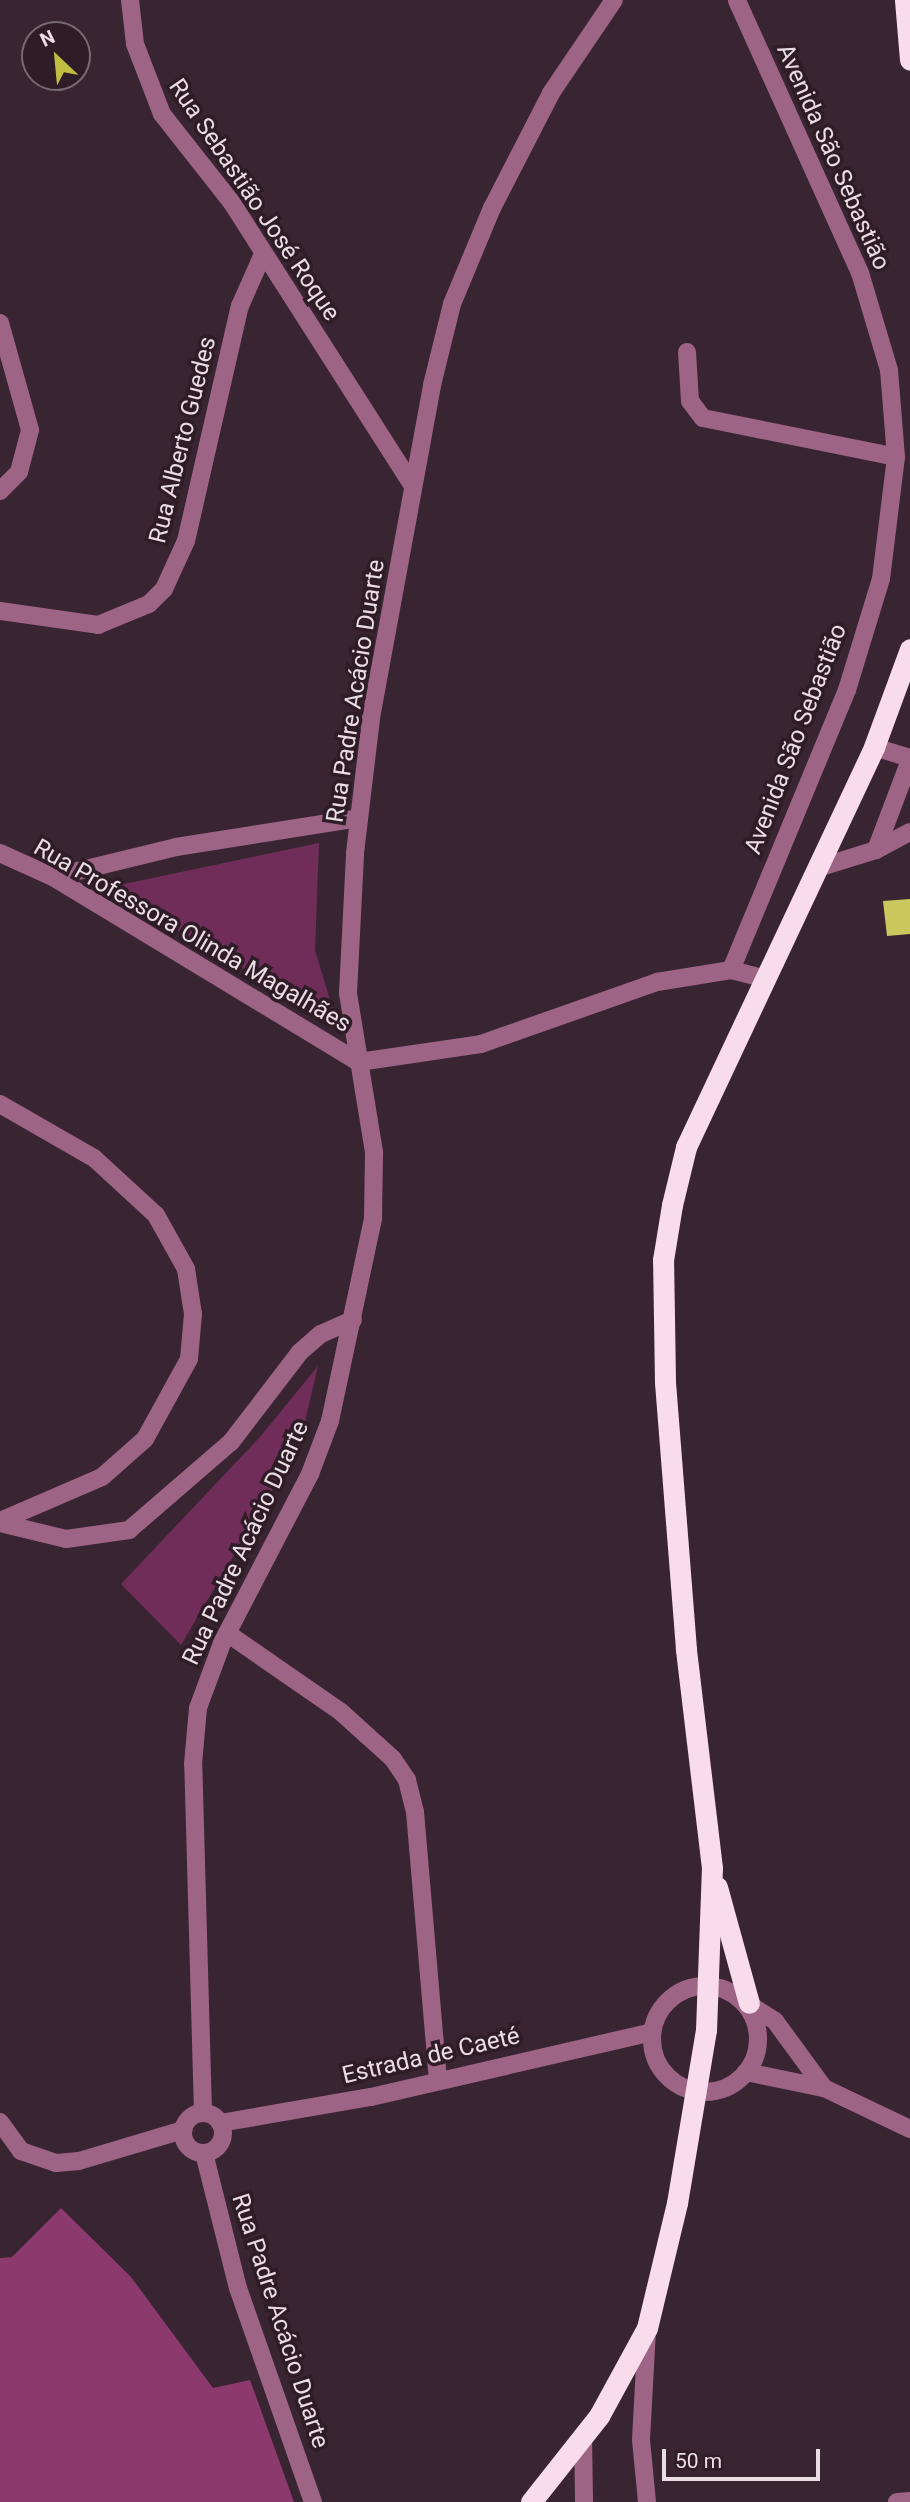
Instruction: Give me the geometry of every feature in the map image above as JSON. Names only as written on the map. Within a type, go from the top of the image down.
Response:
[{"type":"highway","points":[[905,0],[910,60]]},
{"type":"highway","points":[[531,2502],[583,2435],[624,2375],[647,2328],[697,2092],[709,1986],[712,1868],[686,1649],[665,1382],[663,1260],[686,1147],[763,978],[874,747],[910,649]]},
{"type":"highway","points":[[712,1868],[751,2005]]},
{"type":"street","name":"Rua Sebastião José Roque","points":[[130,0],[135,44],[162,114],[232,203],[413,486]]},
{"type":"street","name":"Rua Padre Acácio Duarte","points":[[203,2113],[193,1765],[198,1709],[227,1633],[310,1474],[330,1421],[353,1320],[377,1182],[348,993],[359,818],[413,486],[452,304],[472,252],[551,93],[614,0]]},
{"type":"street","name":"Avenida São Sebastião","points":[[731,970],[847,690],[881,579],[895,457],[889,370],[860,273],[737,0]]},
{"type":"street","name":"Rua Alberto Guedes","points":[[0,611],[98,625],[149,604],[164,589],[186,541],[240,306],[263,254]]},
{"type":"street","points":[[0,323],[30,430],[19,472],[0,491]]},
{"type":"street","points":[[687,352],[690,401],[703,418],[895,457]]},
{"type":"street","points":[[874,747],[910,759],[876,850]]},
{"type":"street","points":[[53,877],[176,848],[359,818]]},
{"type":"street","points":[[818,867],[876,850],[910,832]]},
{"type":"street","name":"Rua Professora Olinda Magalhães","points":[[0,853],[53,877],[359,1062]]},
{"type":"street","points":[[359,1062],[481,1044],[657,982],[731,970],[763,978]]},
{"type":"street","points":[[0,1104],[94,1158],[156,1215],[186,1269],[193,1314],[189,1359],[145,1439],[102,1476],[0,1522]]},
{"type":"street","points":[[0,1522],[66,1539],[129,1530],[231,1443],[300,1352],[321,1334],[353,1320]]},
{"type":"street","points":[[227,1633],[341,1712],[393,1759],[407,1780],[415,1812],[439,2079]]},
{"type":"street","points":[[751,2005],[758,2046],[746,2073],[724,2089],[697,2092],[666,2076],[654,2056],[652,2032],[657,2017],[678,1994],[709,1986],[737,1994],[775,2021],[824,2088]]},
{"type":"street","name":"Estrada de Caeté","points":[[220,2123],[652,2032]]},
{"type":"street","points":[[746,2073],[824,2088],[910,2129]]},
{"type":"street","points":[[0,2122],[21,2151],[56,2163],[79,2161],[183,2130],[192,2116],[203,2113],[220,2123],[220,2143],[204,2153],[188,2147],[183,2130]]},
{"type":"street","name":"Rua Padre Acácio Duarte","points":[[204,2153],[238,2288],[313,2502]]},
{"type":"street","points":[[647,2328],[641,2440],[647,2502]]},
{"type":"street","points":[[583,2435],[584,2502]]},
{"type":"street","points":[[897,2502],[910,2501]]},
{"type":"shaded area","points":[[319,843],[315,950],[337,1023],[105,888]]},
{"type":"shaded area","points":[[318,1366],[300,1443],[181,1645],[121,1584],[260,1437]]},
{"type":"shaded area","points":[[61,2208],[131,2277],[213,2388],[250,2380],[294,2502],[0,2502],[0,2258],[12,2257]]},
{"type":"building","points":[[910,899],[910,934],[887,936],[883,901]]}]
